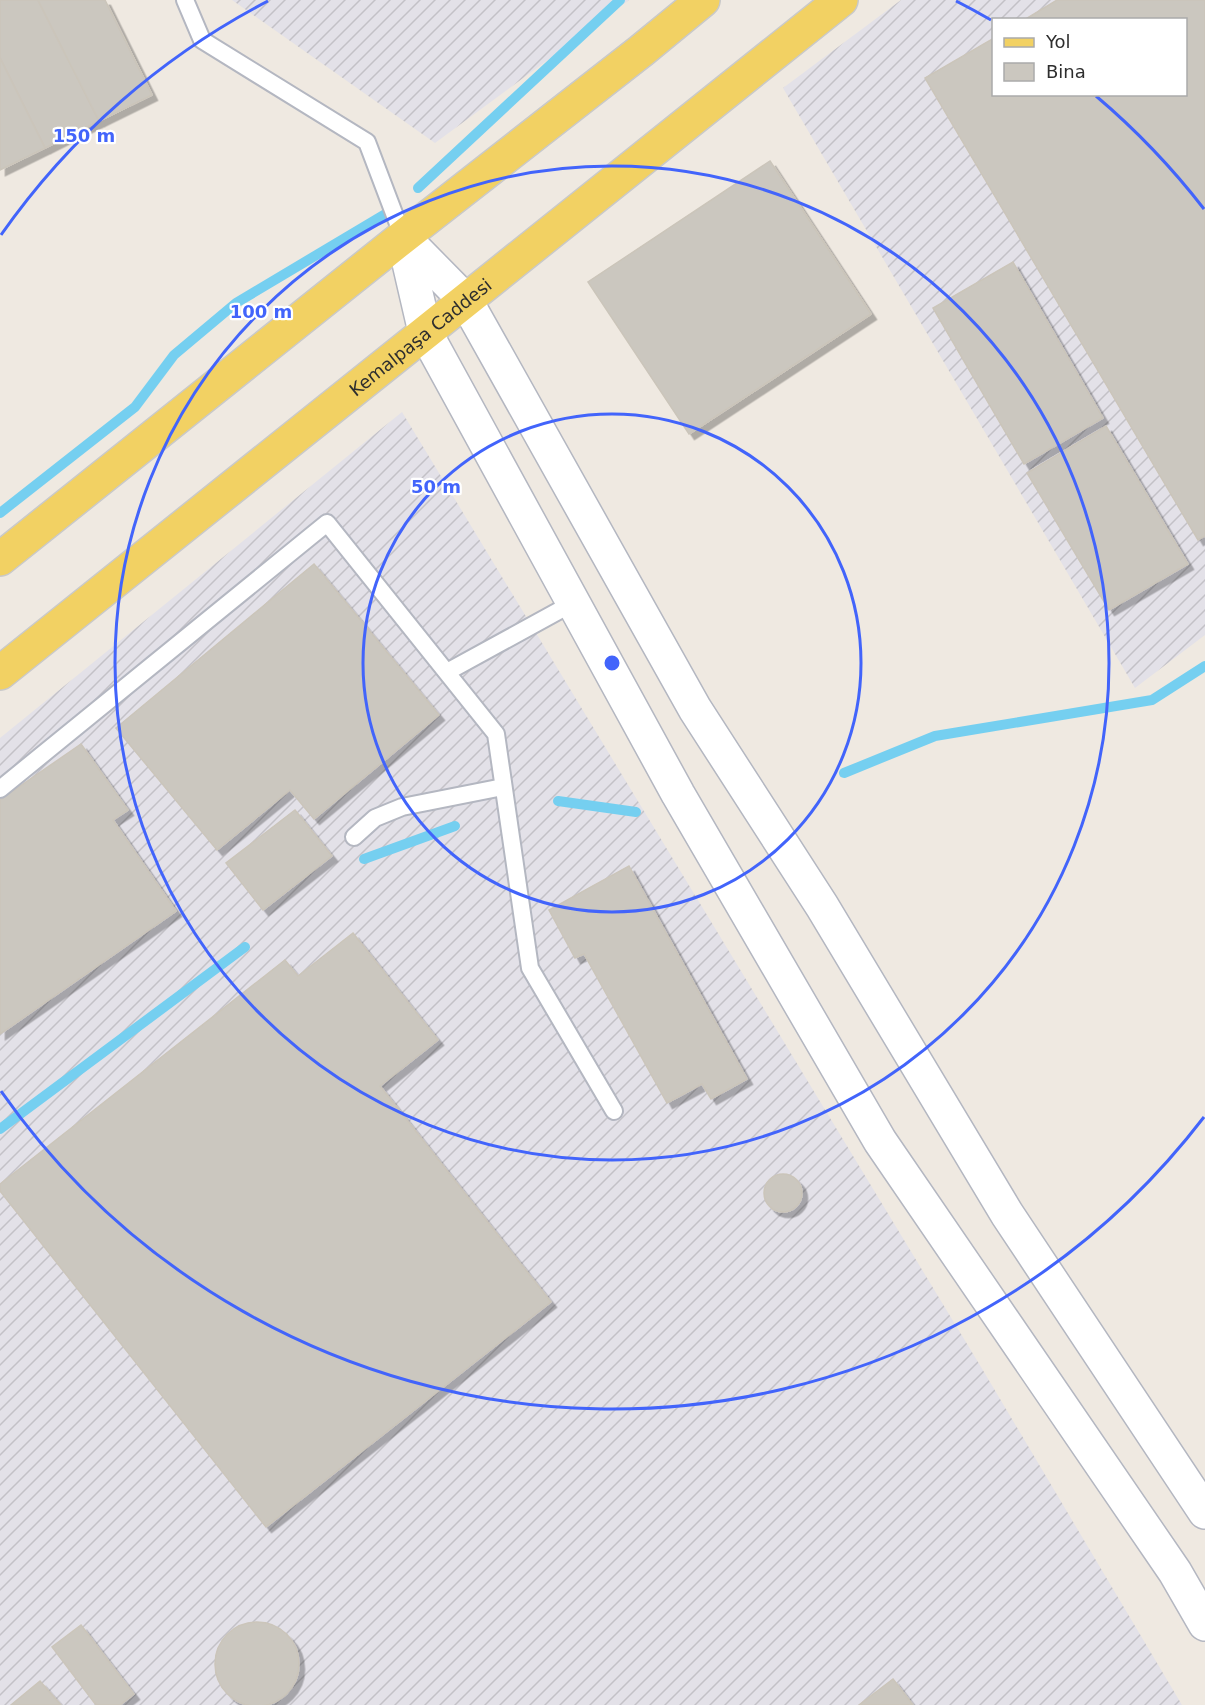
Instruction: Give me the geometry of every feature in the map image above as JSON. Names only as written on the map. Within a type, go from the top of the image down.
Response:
[{"type":"main road","points":[[0,559],[703,0]]},
{"type":"main road","name":"Kemalpaşa Caddesi","points":[[0,673],[841,0]]},
{"type":"street","points":[[403,237],[466,301],[695,710],[822,906],[1007,1214],[1205,1512]]},
{"type":"street","points":[[403,237],[425,332],[678,794],[880,1141],[1175,1572],[1205,1624]]},
{"type":"lane","points":[[185,0],[202,40],[366,142],[403,237]]},
{"type":"lane","points":[[0,789],[327,523],[496,734],[530,968],[614,1111]]},
{"type":"lane","points":[[447,672],[573,603]]},
{"type":"lane","points":[[354,837],[375,818],[402,807],[503,787]]},
{"type":"shaded area","points":[[232,0],[629,0],[435,143]]},
{"type":"shaded area","points":[[901,0],[1205,0],[1205,635],[1135,688],[783,88]]},
{"type":"shaded area","points":[[402,412],[981,1367],[1182,1705],[0,1705],[0,738]]},
{"type":"building","points":[[0,0],[38,0],[99,121],[45,148],[0,58]]},
{"type":"building","points":[[38,0],[105,0],[152,95],[99,121]]},
{"type":"building","points":[[1057,0],[1205,0],[1205,536],[1198,540],[925,78],[992,39],[992,96],[1187,96],[1187,18],[1027,18]]},
{"type":"building","points":[[0,58],[45,148],[0,170]]},
{"type":"building","points":[[770,161],[871,314],[689,434],[588,282]]},
{"type":"building","points":[[1013,262],[1103,418],[1024,464],[933,308]]},
{"type":"building","points":[[1106,426],[1188,564],[1109,610],[1027,473]]},
{"type":"building","points":[[314,564],[439,715],[314,819],[290,790],[217,850],[116,728]]},
{"type":"building","points":[[81,744],[128,810],[113,820],[176,911],[0,1034],[0,800]]},
{"type":"building","points":[[295,810],[332,856],[263,910],[226,863]]},
{"type":"building","points":[[629,866],[747,1079],[711,1099],[702,1084],[667,1103],[584,954],[575,958],[549,910]]},
{"type":"building","points":[[353,933],[438,1040],[380,1086],[551,1302],[266,1527],[0,1191],[0,1184],[285,960],[298,976]]},
{"type":"building","points":[[783,1174],[797,1179],[802,1193],[797,1207],[783,1212],[769,1207],[764,1193],[769,1179]]},
{"type":"building","points":[[257,1622],[280,1629],[292,1641],[299,1664],[292,1687],[280,1699],[257,1706],[234,1699],[222,1687],[215,1664],[222,1641],[234,1629]]},
{"type":"building","points":[[81,1625],[134,1694],[120,1705],[96,1705],[52,1647]]},
{"type":"building","points":[[893,1679],[913,1705],[859,1705]]},
{"type":"building","points":[[40,1681],[61,1705],[11,1705]]},
{"type":"waterway","points":[[418,188],[620,0]]},
{"type":"waterway","points":[[0,513],[135,407],[174,355],[236,303],[387,213]]},
{"type":"waterway","points":[[844,773],[935,736],[1152,700],[1205,666]]},
{"type":"waterway","points":[[558,801],[636,812]]},
{"type":"waterway","points":[[364,859],[455,826]]},
{"type":"waterway","points":[[0,1129],[245,947]]}]
